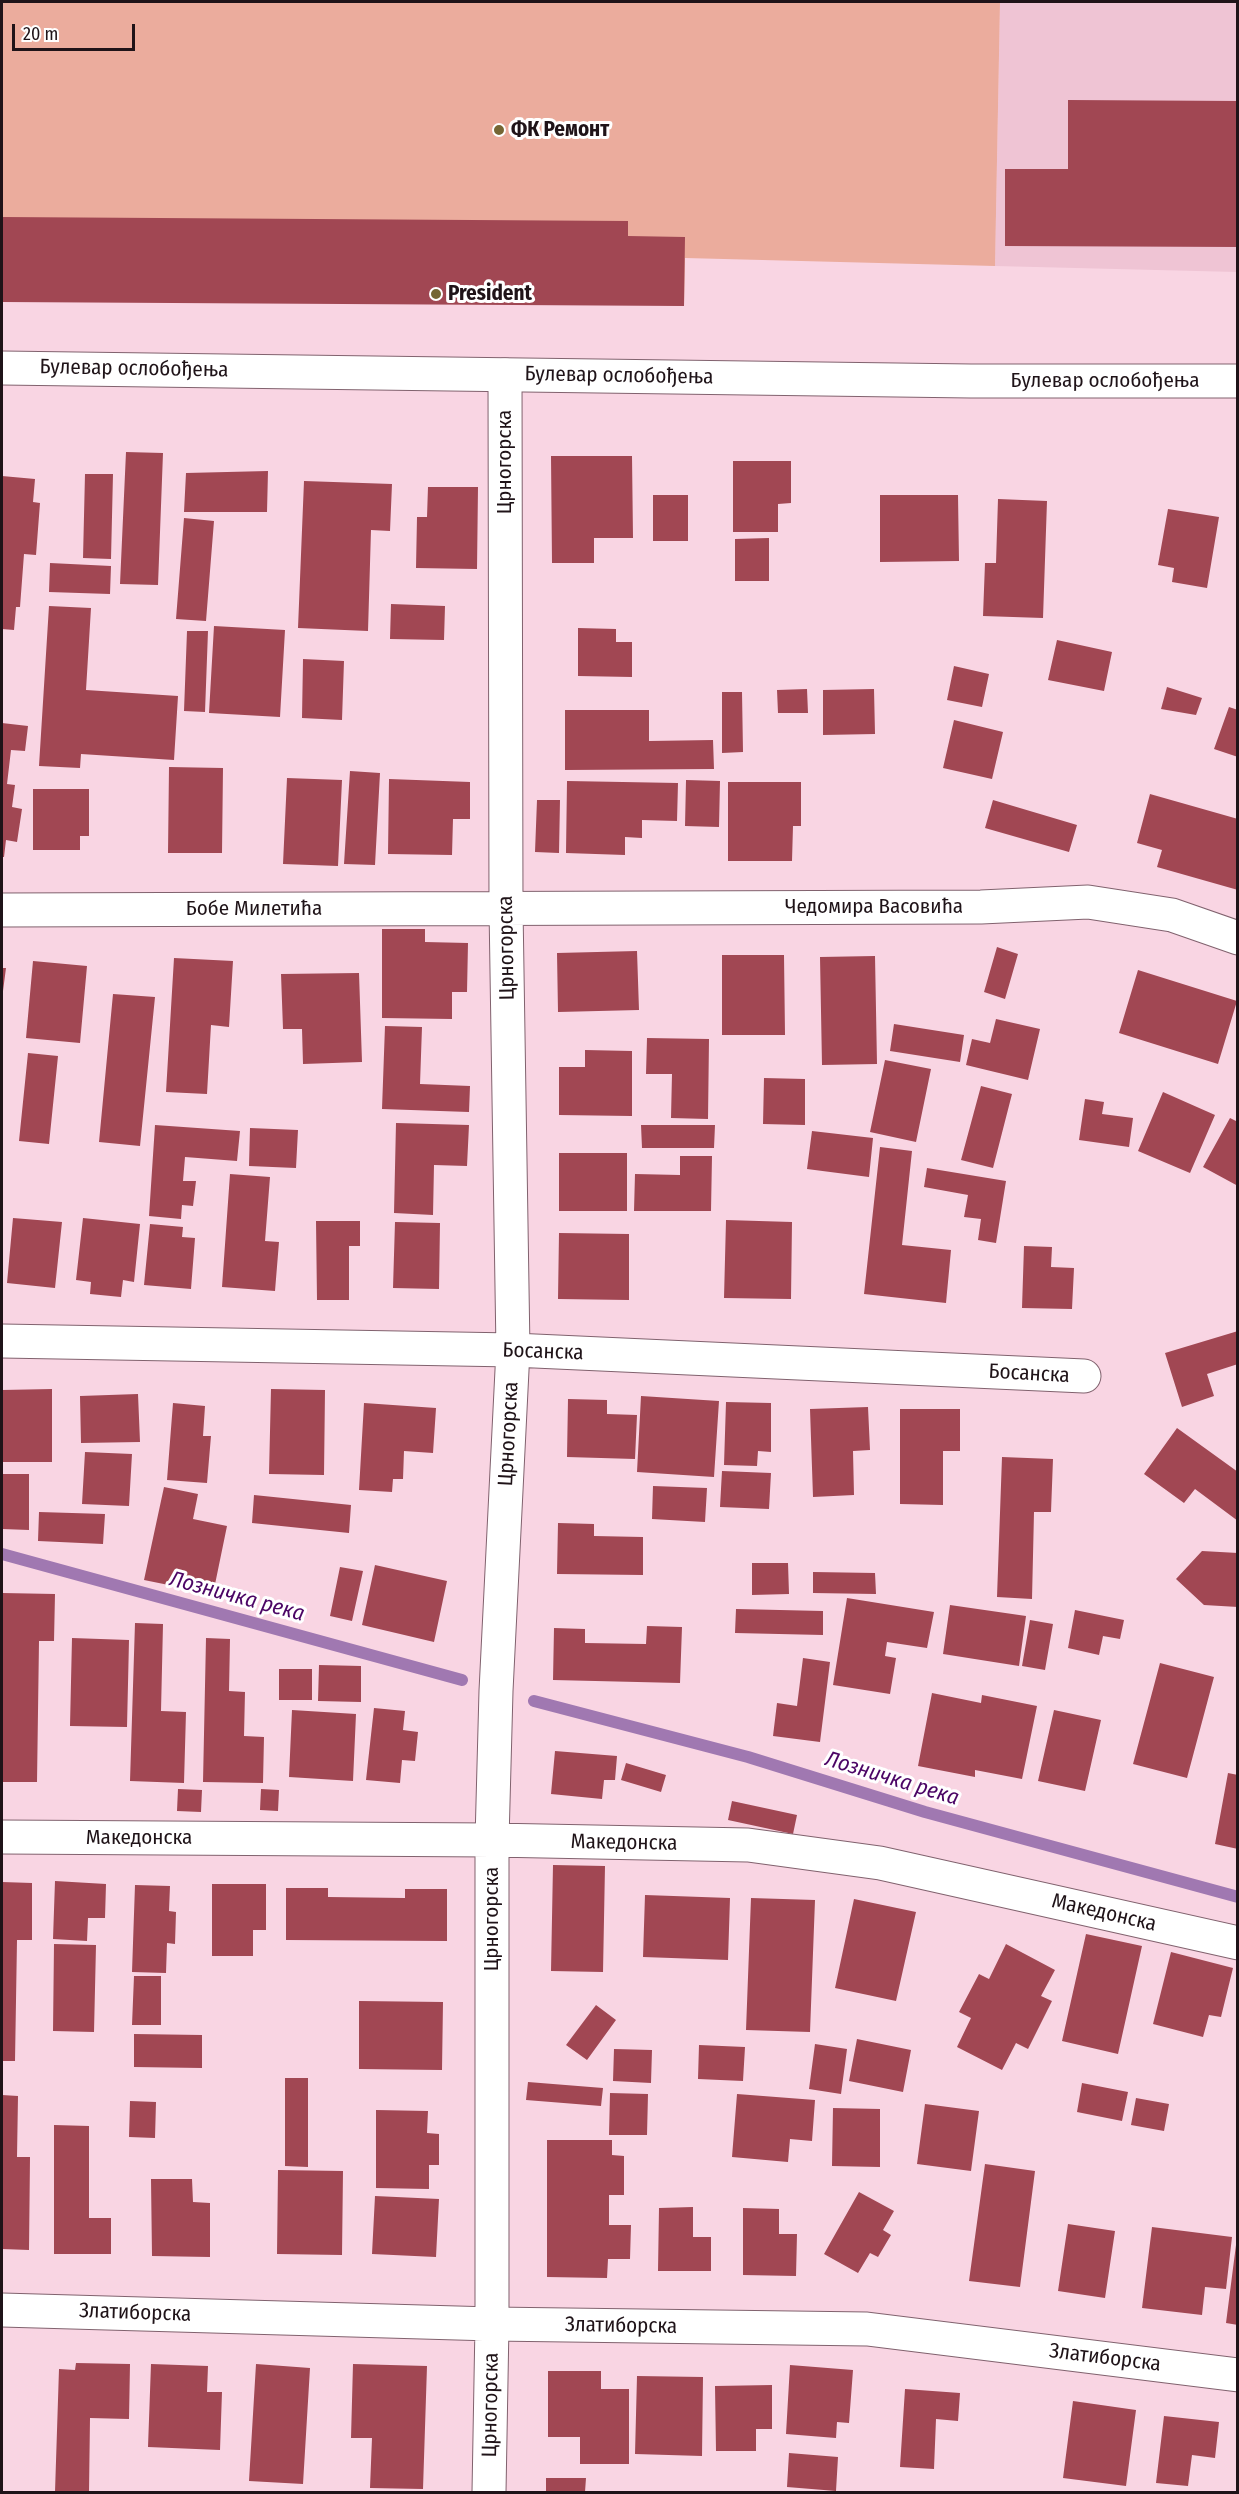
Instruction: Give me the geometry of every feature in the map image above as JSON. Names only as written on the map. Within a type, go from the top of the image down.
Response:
[{"type":"street","name":"Булевар ослобођења","points":[[2,368],[971,381],[1238,381]]},
{"type":"street","name":"Црногорска","points":[[489,2493],[492,2324],[492,1840],[496,1691],[513,1350],[506,908],[505,375]]},
{"type":"street","name":"Чедомира Васовића","points":[[506,908],[981,907],[1088,902],[1172,915],[1238,938]]},
{"type":"street","name":"Бобе Милетића","points":[[2,910],[506,908]]},
{"type":"street","name":"Босанска","points":[[2,1341],[513,1350],[1084,1376]]},
{"type":"street","name":"Македонска","points":[[2,1837],[492,1840],[748,1845],[880,1863],[1238,1943]]},
{"type":"street","name":"Златиборска","points":[[2,2310],[492,2324],[867,2330],[1238,2375]]},
{"type":"shaded area","name":"ФК Ремонт","points":[[2,2],[1000,2],[995,266],[685,258],[684,306],[2,278]]},
{"type":"shaded area","points":[[1000,2],[1237,2],[1237,272],[995,266]]},
{"type":"building","points":[[1068,100],[1238,101],[1238,247],[1005,246],[1005,169],[1068,169]]},
{"type":"building","points":[[2,217],[628,221],[628,236],[685,237],[684,306],[2,302]]},
{"type":"building","points":[[126,452],[163,453],[158,585],[120,584]]},
{"type":"building","points":[[551,456],[632,456],[633,538],[594,538],[594,563],[552,563]]},
{"type":"building","points":[[733,461],[791,461],[791,503],[778,504],[778,532],[733,532]]},
{"type":"building","points":[[268,471],[267,512],[184,512],[186,473]]},
{"type":"building","points":[[85,474],[113,474],[111,559],[83,558]]},
{"type":"building","points":[[2,476],[35,479],[33,502],[40,503],[36,555],[24,554],[20,607],[16,607],[14,630],[2,629]]},
{"type":"building","points":[[304,481],[392,484],[390,531],[371,530],[368,631],[298,628]]},
{"type":"building","points":[[428,487],[478,487],[477,569],[416,568],[417,517],[427,517]]},
{"type":"building","points":[[653,495],[688,495],[688,541],[653,541]]},
{"type":"building","points":[[880,495],[958,495],[959,561],[880,562]]},
{"type":"building","points":[[998,499],[1047,501],[1043,618],[983,616],[985,563],[996,563]]},
{"type":"building","points":[[1168,509],[1219,517],[1207,588],[1172,582],[1174,568],[1158,565]]},
{"type":"building","points":[[184,518],[214,521],[206,621],[176,619]]},
{"type":"building","points":[[769,538],[769,581],[735,581],[735,539]]},
{"type":"building","points":[[50,563],[111,566],[110,594],[49,592]]},
{"type":"building","points":[[391,604],[445,606],[444,640],[390,639]]},
{"type":"building","points":[[49,606],[91,608],[86,690],[178,696],[174,760],[81,754],[80,768],[39,766]]},
{"type":"building","points":[[214,626],[285,630],[280,717],[209,713]]},
{"type":"building","points":[[578,628],[616,629],[616,642],[632,642],[632,677],[578,676]]},
{"type":"building","points":[[187,631],[208,631],[205,712],[184,711]]},
{"type":"building","points":[[1057,640],[1112,652],[1104,691],[1048,680]]},
{"type":"building","points":[[303,659],[344,661],[342,720],[302,718]]},
{"type":"building","points":[[954,666],[989,674],[982,707],[947,700]]},
{"type":"building","points":[[1167,687],[1202,698],[1196,715],[1161,709]]},
{"type":"building","points":[[807,689],[808,713],[778,713],[777,690]]},
{"type":"building","points":[[874,689],[875,734],[823,735],[823,690]]},
{"type":"building","points":[[722,692],[742,692],[743,752],[722,753]]},
{"type":"building","points":[[1229,707],[1238,710],[1238,757],[1214,749]]},
{"type":"building","points":[[565,710],[649,710],[649,741],[713,740],[714,769],[565,770]]},
{"type":"building","points":[[954,720],[1003,732],[992,779],[943,768]]},
{"type":"building","points":[[2,723],[28,726],[25,751],[11,750],[7,784],[15,785],[12,807],[22,809],[17,842],[6,840],[4,857],[2,857]]},
{"type":"building","points":[[169,767],[223,768],[222,853],[168,853]]},
{"type":"building","points":[[350,771],[380,773],[375,865],[344,864]]},
{"type":"building","points":[[287,778],[342,780],[338,866],[283,864]]},
{"type":"building","points":[[389,779],[470,782],[470,819],[453,819],[452,855],[388,854]]},
{"type":"building","points":[[686,780],[720,781],[719,827],[685,826]]},
{"type":"building","points":[[567,781],[678,783],[677,821],[642,820],[642,838],[625,837],[625,855],[566,853]]},
{"type":"building","points":[[728,782],[801,782],[801,826],[793,826],[792,861],[728,861]]},
{"type":"building","points":[[33,789],[89,789],[89,836],[80,836],[80,850],[33,850]]},
{"type":"building","points":[[1150,794],[1238,819],[1238,890],[1157,867],[1162,850],[1137,843]]},
{"type":"building","points":[[537,800],[560,800],[559,853],[535,852]]},
{"type":"building","points":[[993,800],[1077,825],[1069,852],[985,828]]},
{"type":"building","points":[[382,929],[425,929],[425,942],[468,943],[467,992],[452,992],[452,1019],[382,1018]]},
{"type":"building","points":[[997,947],[1018,954],[1005,999],[984,992]]},
{"type":"building","points":[[637,951],[639,1010],[558,1012],[557,953]]},
{"type":"building","points":[[722,955],[784,955],[785,1035],[722,1035]]},
{"type":"building","points":[[875,956],[877,1064],[822,1065],[820,957]]},
{"type":"building","points":[[174,958],[233,961],[229,1027],[211,1025],[207,1094],[166,1092]]},
{"type":"building","points":[[33,961],[87,966],[80,1043],[26,1038]]},
{"type":"building","points":[[2,968],[6,968],[3,991],[2,991]]},
{"type":"building","points":[[1138,970],[1237,1001],[1218,1064],[1119,1033]]},
{"type":"building","points":[[359,973],[362,1062],[303,1064],[302,1029],[283,1029],[281,974]]},
{"type":"building","points":[[113,994],[155,997],[140,1146],[99,1142]]},
{"type":"building","points":[[996,1019],[1040,1029],[1028,1080],[966,1065],[972,1039],[990,1043]]},
{"type":"building","points":[[894,1024],[964,1035],[960,1062],[890,1051]]},
{"type":"building","points":[[385,1026],[422,1027],[420,1084],[470,1086],[469,1112],[382,1109]]},
{"type":"building","points":[[647,1038],[709,1039],[708,1119],[671,1118],[672,1074],[646,1074]]},
{"type":"building","points":[[585,1050],[632,1051],[632,1116],[559,1115],[559,1067],[585,1067]]},
{"type":"building","points":[[28,1053],[58,1056],[49,1144],[19,1141]]},
{"type":"building","points":[[885,1060],[931,1069],[916,1142],[870,1132]]},
{"type":"building","points":[[764,1078],[805,1079],[805,1125],[763,1124]]},
{"type":"building","points":[[981,1086],[1012,1094],[993,1168],[961,1160]]},
{"type":"building","points":[[1163,1092],[1215,1115],[1190,1173],[1138,1151]]},
{"type":"building","points":[[1085,1099],[1104,1102],[1102,1114],[1133,1118],[1129,1147],[1079,1140]]},
{"type":"building","points":[[1230,1118],[1238,1122],[1238,1186],[1203,1167]]},
{"type":"building","points":[[396,1123],[469,1125],[467,1166],[434,1165],[433,1215],[394,1213]]},
{"type":"building","points":[[155,1125],[240,1131],[237,1161],[185,1157],[183,1181],[196,1181],[193,1206],[182,1205],[181,1219],[149,1216]]},
{"type":"building","points":[[641,1125],[715,1125],[714,1148],[642,1148]]},
{"type":"building","points":[[250,1128],[298,1130],[296,1168],[249,1166]]},
{"type":"building","points":[[812,1131],[873,1138],[869,1177],[807,1169]]},
{"type":"building","points":[[880,1147],[912,1151],[902,1245],[951,1250],[946,1303],[864,1294]]},
{"type":"building","points":[[559,1153],[627,1153],[627,1211],[559,1211]]},
{"type":"building","points":[[680,1156],[712,1156],[711,1211],[634,1211],[635,1174],[680,1175]]},
{"type":"building","points":[[927,1168],[1006,1181],[996,1243],[978,1240],[981,1219],[964,1217],[968,1195],[924,1187]]},
{"type":"building","points":[[230,1174],[270,1177],[265,1241],[279,1242],[275,1291],[222,1287]]},
{"type":"building","points":[[13,1218],[62,1222],[55,1288],[7,1283]]},
{"type":"building","points":[[83,1218],[140,1224],[134,1282],[123,1280],[121,1297],[90,1294],[91,1282],[76,1280]]},
{"type":"building","points":[[726,1220],[792,1222],[791,1299],[724,1298]]},
{"type":"building","points":[[316,1221],[360,1221],[360,1246],[349,1246],[349,1300],[317,1300]]},
{"type":"building","points":[[395,1222],[440,1223],[439,1289],[393,1288]]},
{"type":"building","points":[[150,1224],[183,1227],[182,1237],[195,1238],[191,1289],[144,1285]]},
{"type":"building","points":[[559,1233],[629,1234],[629,1300],[558,1299]]},
{"type":"building","points":[[1024,1246],[1052,1247],[1051,1267],[1074,1268],[1072,1309],[1022,1308]]},
{"type":"building","points":[[1238,1331],[1238,1364],[1207,1374],[1214,1396],[1182,1407],[1165,1353]]},
{"type":"building","points":[[52,1389],[52,1462],[2,1462],[2,1390]]},
{"type":"building","points":[[271,1389],[325,1390],[324,1475],[269,1474]]},
{"type":"building","points":[[138,1394],[140,1442],[81,1443],[80,1396]]},
{"type":"building","points":[[641,1396],[719,1401],[714,1477],[637,1472]]},
{"type":"building","points":[[568,1399],[607,1400],[607,1414],[637,1415],[635,1459],[567,1457]]},
{"type":"building","points":[[726,1402],[771,1403],[771,1452],[758,1451],[757,1466],[724,1465]]},
{"type":"building","points":[[173,1403],[205,1406],[203,1436],[211,1436],[207,1483],[167,1480]]},
{"type":"building","points":[[364,1403],[436,1408],[433,1453],[404,1451],[403,1479],[393,1479],[392,1492],[359,1490]]},
{"type":"building","points":[[868,1407],[870,1450],[853,1451],[854,1495],[813,1497],[810,1409]]},
{"type":"building","points":[[900,1409],[960,1409],[960,1451],[943,1451],[943,1505],[900,1504]]},
{"type":"building","points":[[1177,1428],[1238,1472],[1238,1521],[1195,1489],[1184,1503],[1144,1474]]},
{"type":"building","points":[[85,1452],[132,1454],[129,1506],[82,1504]]},
{"type":"building","points":[[1002,1457],[1053,1459],[1051,1512],[1034,1512],[1032,1599],[997,1597]]},
{"type":"building","points":[[722,1471],[771,1473],[769,1509],[720,1507]]},
{"type":"building","points":[[2,1474],[29,1474],[29,1530],[2,1529]]},
{"type":"building","points":[[653,1486],[707,1488],[705,1522],[652,1519]]},
{"type":"building","points":[[164,1487],[198,1494],[193,1519],[227,1526],[213,1594],[144,1580]]},
{"type":"building","points":[[254,1495],[351,1505],[349,1533],[252,1523]]},
{"type":"building","points":[[39,1512],[105,1514],[103,1544],[38,1541]]},
{"type":"building","points":[[558,1523],[594,1524],[594,1536],[643,1537],[643,1575],[557,1574]]},
{"type":"building","points":[[1202,1551],[1238,1553],[1238,1607],[1204,1605],[1176,1579]]},
{"type":"building","points":[[752,1563],[788,1563],[789,1594],[752,1595]]},
{"type":"building","points":[[375,1565],[447,1581],[434,1642],[362,1625]]},
{"type":"building","points":[[340,1567],[363,1571],[352,1621],[330,1616]]},
{"type":"building","points":[[813,1572],[875,1573],[876,1594],[813,1593]]},
{"type":"building","points":[[2,1593],[55,1594],[54,1641],[39,1641],[37,1782],[2,1782]]},
{"type":"building","points":[[847,1598],[934,1612],[927,1648],[887,1642],[885,1656],[896,1658],[890,1694],[833,1685]]},
{"type":"building","points":[[950,1605],[1026,1616],[1019,1666],[943,1654]]},
{"type":"building","points":[[736,1609],[823,1611],[823,1635],[735,1633]]},
{"type":"building","points":[[1075,1610],[1124,1620],[1120,1639],[1103,1636],[1099,1655],[1068,1648]]},
{"type":"building","points":[[1030,1620],[1053,1624],[1045,1670],[1022,1666]]},
{"type":"building","points":[[135,1623],[163,1624],[161,1711],[186,1712],[184,1783],[130,1781]]},
{"type":"building","points":[[647,1626],[682,1627],[680,1683],[553,1680],[554,1628],[585,1629],[585,1643],[646,1644]]},
{"type":"building","points":[[72,1638],[129,1640],[127,1727],[70,1726]]},
{"type":"building","points":[[206,1638],[230,1639],[229,1691],[245,1692],[244,1736],[264,1737],[263,1783],[203,1782]]},
{"type":"building","points":[[803,1658],[830,1662],[820,1742],[773,1736],[777,1703],[797,1706]]},
{"type":"building","points":[[1160,1663],[1214,1677],[1187,1778],[1133,1764]]},
{"type":"building","points":[[319,1665],[361,1666],[361,1702],[318,1701]]},
{"type":"building","points":[[279,1669],[312,1669],[312,1700],[279,1700]]},
{"type":"building","points":[[932,1693],[981,1703],[982,1695],[1037,1706],[1022,1779],[975,1770],[975,1777],[918,1766]]},
{"type":"building","points":[[374,1708],[405,1711],[403,1730],[418,1732],[415,1761],[402,1760],[400,1783],[366,1780]]},
{"type":"building","points":[[292,1710],[356,1714],[353,1781],[289,1777]]},
{"type":"building","points":[[1054,1710],[1101,1720],[1085,1791],[1038,1781]]},
{"type":"building","points":[[555,1751],[617,1756],[615,1780],[604,1780],[602,1799],[551,1794]]},
{"type":"building","points":[[626,1763],[666,1775],[661,1792],[621,1780]]},
{"type":"building","points":[[1228,1773],[1238,1775],[1238,1849],[1215,1844]]},
{"type":"building","points":[[178,1789],[202,1790],[201,1812],[177,1811]]},
{"type":"building","points":[[261,1789],[279,1790],[278,1811],[260,1810]]},
{"type":"building","points":[[732,1801],[797,1815],[793,1834],[728,1820]]},
{"type":"building","points":[[553,1865],[605,1866],[603,1972],[551,1971]]},
{"type":"building","points":[[55,1881],[106,1884],[105,1918],[88,1918],[87,1941],[53,1939]]},
{"type":"building","points":[[2,1882],[32,1883],[32,1940],[17,1940],[15,2061],[2,2061]]},
{"type":"building","points":[[212,1884],[266,1884],[266,1930],[253,1930],[253,1956],[212,1956]]},
{"type":"building","points":[[135,1885],[170,1886],[169,1911],[176,1912],[175,1944],[167,1943],[166,1973],[132,1972]]},
{"type":"building","points":[[286,1888],[328,1888],[328,1897],[405,1898],[405,1889],[447,1889],[447,1941],[286,1940]]},
{"type":"building","points":[[645,1895],[730,1898],[728,1960],[643,1957]]},
{"type":"building","points":[[751,1898],[815,1900],[810,2032],[746,2030]]},
{"type":"building","points":[[854,1899],[916,1912],[896,2001],[835,1988]]},
{"type":"building","points":[[1086,1934],[1142,1946],[1118,2054],[1062,2041]]},
{"type":"building","points":[[54,1944],[96,1945],[94,2032],[53,2031]]},
{"type":"building","points":[[1006,1944],[1055,1970],[1041,1996],[1052,2001],[1028,2049],[1016,2043],[1002,2070],[957,2047],[971,2018],[959,2012],[979,1974],[989,1979]]},
{"type":"building","points":[[1171,1952],[1233,1968],[1221,2017],[1209,2015],[1203,2037],[1153,2024]]},
{"type":"building","points":[[134,1976],[161,1976],[161,2025],[132,2025]]},
{"type":"building","points":[[359,2001],[443,2002],[442,2070],[359,2069]]},
{"type":"building","points":[[596,2005],[616,2020],[587,2060],[566,2045]]},
{"type":"building","points":[[134,2034],[202,2035],[202,2068],[134,2067]]},
{"type":"building","points":[[857,2039],[911,2050],[903,2092],[849,2081]]},
{"type":"building","points":[[815,2044],[847,2049],[841,2094],[809,2089]]},
{"type":"building","points":[[699,2045],[745,2047],[743,2081],[698,2079]]},
{"type":"building","points":[[614,2049],[652,2050],[651,2083],[613,2081]]},
{"type":"building","points":[[285,2078],[308,2078],[308,2167],[285,2166]]},
{"type":"building","points":[[528,2082],[603,2088],[601,2106],[526,2100]]},
{"type":"building","points":[[1082,2083],[1128,2092],[1122,2121],[1077,2112]]},
{"type":"building","points":[[610,2093],[648,2094],[647,2135],[609,2135]]},
{"type":"building","points":[[737,2094],[815,2100],[812,2141],[790,2139],[788,2162],[732,2157]]},
{"type":"building","points":[[2,2095],[18,2096],[17,2157],[30,2157],[29,2250],[2,2249]]},
{"type":"building","points":[[1136,2098],[1169,2104],[1164,2131],[1131,2125]]},
{"type":"building","points":[[130,2101],[156,2102],[155,2138],[129,2137]]},
{"type":"building","points":[[925,2104],[979,2111],[971,2171],[917,2164]]},
{"type":"building","points":[[833,2108],[880,2109],[880,2167],[832,2166]]},
{"type":"building","points":[[376,2110],[428,2111],[427,2133],[439,2134],[439,2165],[429,2165],[429,2189],[376,2188]]},
{"type":"building","points":[[54,2125],[89,2126],[89,2218],[111,2218],[111,2254],[54,2254]]},
{"type":"building","points":[[547,2140],[612,2140],[612,2155],[624,2156],[624,2195],[609,2195],[609,2225],[631,2225],[630,2259],[608,2259],[607,2278],[547,2277]]},
{"type":"building","points":[[985,2164],[1035,2171],[1020,2287],[969,2281]]},
{"type":"building","points":[[278,2170],[343,2171],[342,2255],[277,2254]]},
{"type":"building","points":[[151,2179],[192,2179],[193,2202],[210,2203],[210,2257],[152,2256]]},
{"type":"building","points":[[859,2192],[894,2211],[883,2230],[891,2235],[878,2257],[870,2253],[858,2273],[824,2254]]},
{"type":"building","points":[[375,2196],[439,2199],[436,2257],[372,2254]]},
{"type":"building","points":[[693,2207],[693,2237],[711,2237],[711,2271],[658,2271],[659,2208]]},
{"type":"building","points":[[743,2208],[779,2209],[779,2234],[797,2234],[796,2276],[743,2275]]},
{"type":"building","points":[[1068,2224],[1115,2231],[1105,2298],[1058,2291]]},
{"type":"building","points":[[1152,2227],[1232,2237],[1226,2289],[1205,2287],[1202,2315],[1142,2308]]},
{"type":"building","points":[[1236,2245],[1238,2245],[1238,2325],[1226,2323]]},
{"type":"building","points":[[76,2363],[130,2364],[129,2419],[90,2418],[89,2492],[55,2492],[59,2369],[75,2370]]},
{"type":"building","points":[[151,2364],[208,2366],[207,2392],[222,2392],[220,2450],[148,2447]]},
{"type":"building","points":[[256,2364],[310,2368],[303,2484],[249,2481]]},
{"type":"building","points":[[353,2364],[427,2366],[423,2489],[370,2488],[372,2438],[351,2438]]},
{"type":"building","points":[[790,2365],[853,2370],[849,2423],[837,2422],[836,2438],[786,2434]]},
{"type":"building","points":[[548,2371],[601,2371],[601,2389],[629,2389],[629,2464],[580,2464],[580,2437],[548,2437]]},
{"type":"building","points":[[637,2376],[703,2377],[702,2456],[635,2454]]},
{"type":"building","points":[[772,2385],[772,2429],[756,2429],[756,2451],[716,2451],[715,2386]]},
{"type":"building","points":[[905,2389],[960,2393],[958,2421],[936,2419],[934,2469],[900,2467]]},
{"type":"building","points":[[1073,2401],[1136,2410],[1126,2486],[1063,2478]]},
{"type":"building","points":[[1164,2416],[1219,2422],[1215,2458],[1192,2455],[1188,2486],[1156,2483]]},
{"type":"building","points":[[789,2453],[838,2457],[836,2491],[787,2487]]},
{"type":"building","points":[[546,2478],[586,2478],[585,2492],[546,2492]]},
{"type":"waterway","name":"Лозничка река","points":[[2,1554],[462,1680]]},
{"type":"waterway","name":"Лозничка река","points":[[534,1701],[748,1757],[925,1812],[1238,1897]]},
{"type":"place","name":"ФК Ремонт","points":[[499,130]]},
{"type":"place","name":"President","points":[[436,294]]}]
